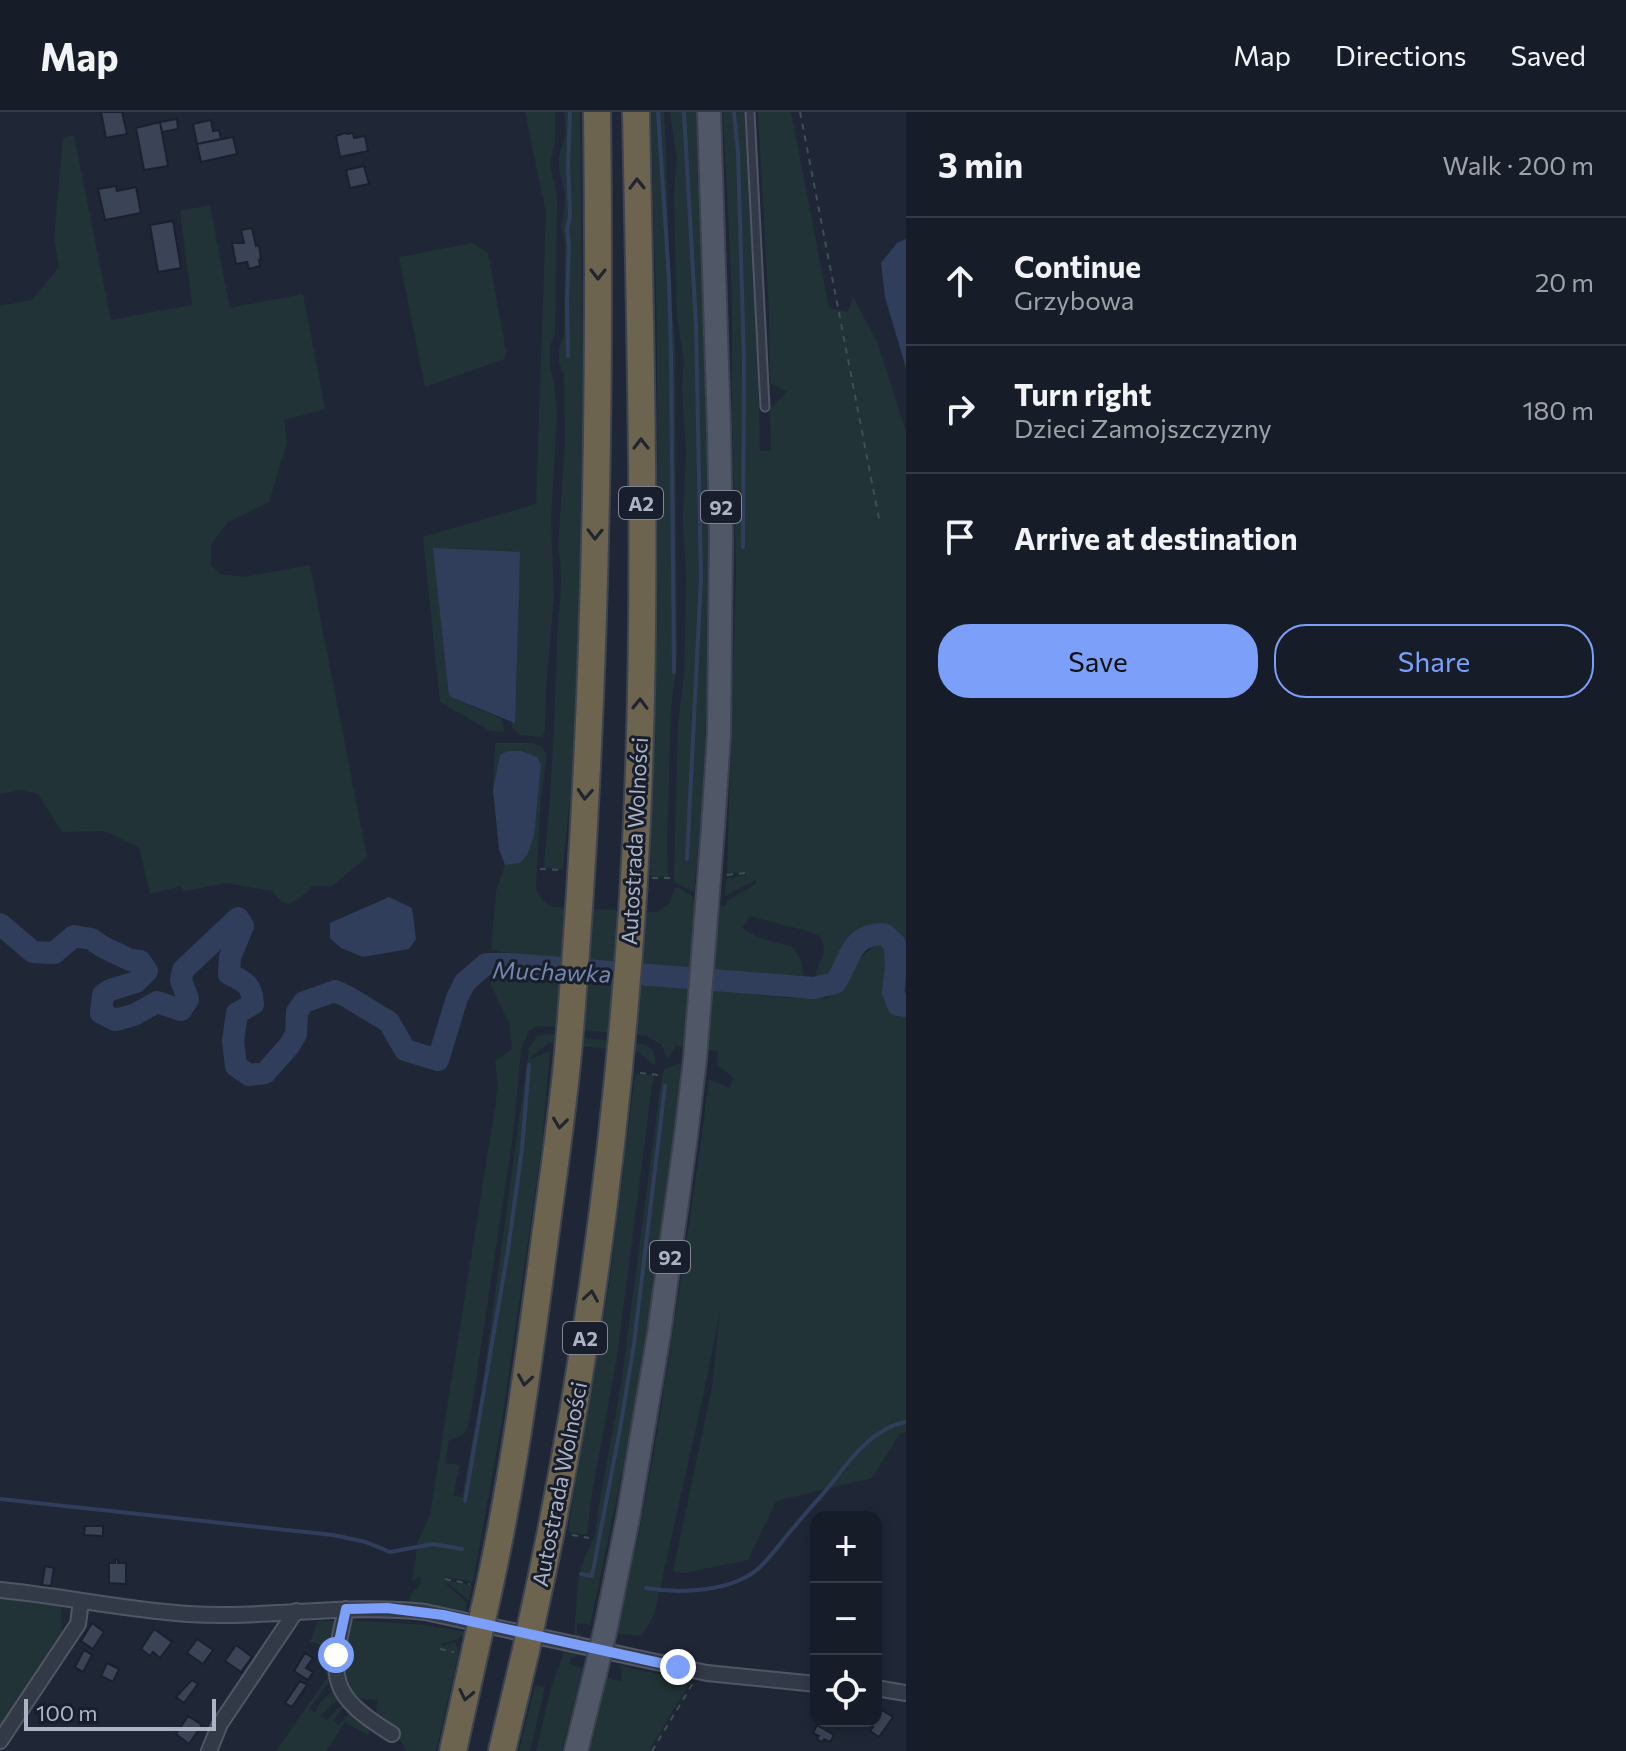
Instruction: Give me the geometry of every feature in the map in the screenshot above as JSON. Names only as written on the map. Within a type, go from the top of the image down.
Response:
[{"type":"highway","name":"A2","points":[[453,1751],[510,1476],[533,1326],[569,1045],[588,744],[595,551],[597,112]]},
{"type":"highway","name":"Autostrada Wolności","points":[[502,1751],[556,1505],[586,1331],[609,1162],[640,886],[640,334],[636,112]]},
{"type":"main road","name":"92","points":[[576,1751],[628,1518],[659,1334],[695,1059],[708,902],[719,734],[721,615],[719,429],[709,112]]},
{"type":"street","points":[[0,1590],[187,1614],[387,1608],[443,1615],[699,1672],[810,1684]]},
{"type":"street","points":[[0,1741],[78,1624],[81,1601]]},
{"type":"street","points":[[346,1609],[335,1664],[338,1683],[358,1711],[392,1734]]},
{"type":"street","points":[[209,1751],[220,1724],[296,1611]]},
{"type":"street","points":[[882,1689],[906,1693]]},
{"type":"lane","points":[[750,112],[765,407]]},
{"type":"path","points":[[800,112],[879,519]]},
{"type":"path","points":[[540,869],[580,881]]},
{"type":"path","points":[[640,886],[671,878]]},
{"type":"path","points":[[567,1534],[589,1538]]},
{"type":"path","points":[[445,1579],[475,1585]]},
{"type":"path","points":[[652,1751],[699,1672]]},
{"type":"shaded area","points":[[525,112],[555,112],[555,140],[550,164],[557,196],[555,334],[550,346],[550,369],[557,415],[551,522],[554,596],[545,730],[542,737],[520,735],[512,728],[512,722],[449,696],[502,719],[504,732],[490,731],[440,702],[423,537],[536,504],[546,213]]},
{"type":"shaded area","points":[[564,112],[580,112],[583,375],[578,638],[571,784],[563,869],[545,868],[544,864],[553,752],[561,583],[558,548],[565,441],[564,374],[559,363],[559,349],[564,335],[565,245],[561,225],[565,194],[559,156],[566,133]]},
{"type":"shaded area","points":[[651,112],[664,112],[675,342],[677,655],[671,708],[668,877],[650,876],[658,595],[657,338]]},
{"type":"shaded area","points":[[670,112],[696,112],[710,502],[708,697],[694,892],[674,882],[678,722],[684,677],[686,451],[682,385],[684,362],[677,317],[674,193],[677,159]]},
{"type":"shaded area","points":[[723,112],[745,112],[760,451],[771,451],[770,409],[787,392],[770,383],[758,112],[791,112],[829,308],[848,312],[853,296],[878,344],[906,432],[906,1000],[898,994],[903,960],[901,943],[893,931],[881,925],[868,926],[856,934],[834,972],[819,977],[815,974],[824,945],[819,936],[750,916],[742,928],[757,937],[792,947],[801,960],[804,979],[491,950],[496,891],[505,865],[520,863],[534,836],[537,799],[500,755],[493,790],[495,743],[533,743],[542,747],[547,755],[536,882],[540,897],[553,907],[657,912],[669,904],[675,888],[693,896],[693,902],[726,906],[727,901],[756,884],[756,880],[725,896],[726,879],[746,875],[746,872],[727,874],[736,569],[732,294]]},
{"type":"shaded area","points":[[74,135],[111,320],[192,305],[180,211],[210,205],[230,308],[303,294],[325,409],[284,420],[287,443],[269,502],[227,523],[211,544],[211,564],[219,574],[245,577],[310,565],[367,857],[332,886],[312,886],[299,899],[288,904],[272,891],[226,883],[184,891],[181,886],[150,894],[139,847],[104,831],[62,832],[38,794],[22,790],[0,794],[0,306],[32,300],[59,267],[54,238],[63,138]]},
{"type":"shaded area","points":[[473,243],[488,253],[506,351],[504,359],[425,387],[399,257]]},
{"type":"shaded area","points":[[881,940],[888,944],[890,991],[898,1007],[906,1014],[906,1432],[900,1433],[872,1478],[776,1501],[748,1560],[684,1573],[673,1571],[712,1387],[720,1311],[654,1615],[642,1636],[614,1633],[637,1540],[655,1445],[709,1079],[730,1088],[733,1078],[717,1064],[718,1051],[676,1046],[667,1059],[662,1045],[647,1036],[538,1026],[529,1031],[521,1050],[513,1135],[469,1424],[462,1435],[449,1440],[445,1463],[460,1465],[453,1496],[462,1497],[482,1389],[529,1048],[537,1036],[545,1034],[643,1044],[654,1052],[655,1066],[638,1052],[549,1043],[530,1058],[550,1051],[542,1144],[502,1421],[473,1582],[445,1577],[445,1580],[472,1585],[469,1600],[445,1583],[467,1603],[465,1612],[409,1603],[411,1595],[421,1584],[420,1577],[412,1581],[418,1541],[430,1515],[498,1088],[495,1061],[512,1049],[509,1023],[490,983],[495,973],[677,985],[786,998],[828,998],[842,988],[857,961]]},
{"type":"shaded area","points":[[681,1063],[668,1201],[643,1361],[590,1625],[577,1623],[582,1640],[574,1637],[578,1581],[595,1535],[621,1385],[660,1089],[664,1069]]},
{"type":"shaded area","points":[[635,1074],[654,1075],[617,1357],[587,1535],[568,1530],[610,1279]]},
{"type":"shaded area","points":[[0,1598],[61,1603],[62,1633],[0,1725]]},
{"type":"shaded area","points":[[347,1620],[425,1625],[471,1633],[471,1636],[461,1636],[442,1644],[455,1642],[459,1652],[436,1751],[406,1751],[378,1718],[378,1701],[357,1697],[348,1688],[343,1670]]},
{"type":"shaded area","points":[[318,1621],[336,1621],[332,1674],[309,1709],[315,1712],[327,1696],[337,1691],[336,1701],[320,1716],[327,1720],[344,1706],[333,1721],[339,1725],[354,1713],[368,1725],[368,1735],[345,1722],[326,1751],[276,1751],[327,1678],[321,1645],[310,1642]]},
{"type":"shaded area","points":[[564,1652],[578,1655],[569,1664],[583,1668],[562,1751],[536,1751],[551,1688]]},
{"type":"shaded area","points":[[619,1664],[691,1680],[649,1751],[586,1751],[605,1677],[621,1681]]},
{"type":"shaded area","points":[[535,1685],[545,1687],[530,1751],[519,1751]]},
{"type":"water","points":[[906,239],[906,368],[885,297],[881,263],[897,243]]},
{"type":"water","points":[[433,548],[520,552],[515,723],[449,696]]},
{"type":"water","points":[[508,751],[521,751],[537,757],[541,765],[534,836],[527,855],[520,863],[505,865],[499,849],[493,790],[500,755]]},
{"type":"water","points":[[389,897],[412,908],[416,939],[409,949],[363,957],[341,948],[330,938],[330,923]]},
{"type":"building","points":[[101,112],[122,112],[127,134],[106,138]]},
{"type":"building","points":[[177,119],[178,129],[162,132],[160,122]]},
{"type":"building","points":[[211,120],[213,131],[219,130],[221,139],[197,144],[193,124]]},
{"type":"building","points":[[160,122],[168,166],[144,170],[136,128]]},
{"type":"building","points":[[353,133],[354,138],[365,136],[368,151],[340,157],[336,136]]},
{"type":"building","points":[[233,137],[237,154],[201,162],[197,144]]},
{"type":"building","points":[[364,166],[369,184],[350,188],[346,170]]},
{"type":"building","points":[[116,186],[117,191],[136,187],[141,213],[105,220],[98,189]]},
{"type":"building","points":[[173,221],[181,268],[158,272],[150,225]]},
{"type":"building","points":[[252,228],[261,259],[260,266],[249,269],[247,262],[236,264],[232,243],[244,243],[241,230]]},
{"type":"building","points":[[85,1526],[103,1526],[103,1536],[84,1535]]},
{"type":"building","points":[[115,1559],[118,1563],[126,1563],[126,1584],[109,1583],[109,1563],[115,1563]]},
{"type":"building","points":[[45,1566],[54,1568],[51,1586],[42,1585]]},
{"type":"building","points":[[92,1623],[104,1632],[93,1649],[81,1641]]},
{"type":"building","points":[[154,1629],[172,1642],[160,1658],[153,1652],[150,1656],[141,1649]]},
{"type":"building","points":[[197,1639],[213,1650],[203,1664],[187,1653]]},
{"type":"building","points":[[236,1645],[252,1657],[241,1672],[225,1661]]},
{"type":"building","points":[[84,1650],[92,1655],[83,1672],[75,1667]]},
{"type":"building","points":[[305,1653],[313,1658],[306,1668],[313,1672],[308,1680],[294,1671]]},
{"type":"building","points":[[107,1663],[119,1669],[113,1682],[101,1676]]},
{"type":"building","points":[[192,1680],[198,1684],[184,1703],[176,1697]]},
{"type":"building","points":[[300,1681],[307,1685],[292,1707],[285,1703]]},
{"type":"building","points":[[882,1710],[893,1717],[879,1737],[870,1731],[873,1727],[882,1727]]},
{"type":"building","points":[[188,1716],[202,1725],[189,1744],[176,1734]]},
{"type":"building","points":[[816,1727],[820,1727],[834,1735],[830,1742],[824,1739],[822,1742],[813,1733]]},
{"type":"waterway","points":[[568,356],[570,112]]},
{"type":"waterway","points":[[658,112],[669,279],[674,672]]},
{"type":"waterway","points":[[684,112],[696,325],[701,578],[687,859]]},
{"type":"waterway","points":[[734,112],[744,362],[743,547]]},
{"type":"waterway","name":"Muchawka","points":[[0,924],[33,952],[54,953],[74,936],[91,939],[130,960],[140,961],[147,971],[136,982],[103,995],[101,1013],[115,1020],[134,1015],[157,1002],[181,1010],[188,999],[181,980],[183,970],[238,918],[243,926],[230,957],[229,974],[247,985],[253,1004],[237,1013],[233,1041],[236,1066],[249,1075],[265,1073],[289,1046],[296,1034],[297,1012],[304,1002],[335,991],[389,1022],[405,1050],[438,1060],[457,998],[465,982],[486,964],[814,988],[835,983],[857,944],[872,935],[884,934],[895,944],[893,992],[898,1005],[906,1006]]},
{"type":"waterway","points":[[465,1501],[508,1250],[522,1149],[529,1065]]},
{"type":"waterway","points":[[581,1574],[592,1576],[620,1429],[634,1344],[665,1086]]},
{"type":"waterway","points":[[646,1588],[689,1591],[720,1586],[748,1576],[768,1558],[866,1443],[885,1430],[906,1422]]},
{"type":"waterway","points":[[0,1499],[333,1535],[366,1542],[390,1552],[433,1544],[462,1549]]},
{"type":"route","points":[[336,1655],[346,1609],[387,1608],[443,1615],[678,1667]]}]
